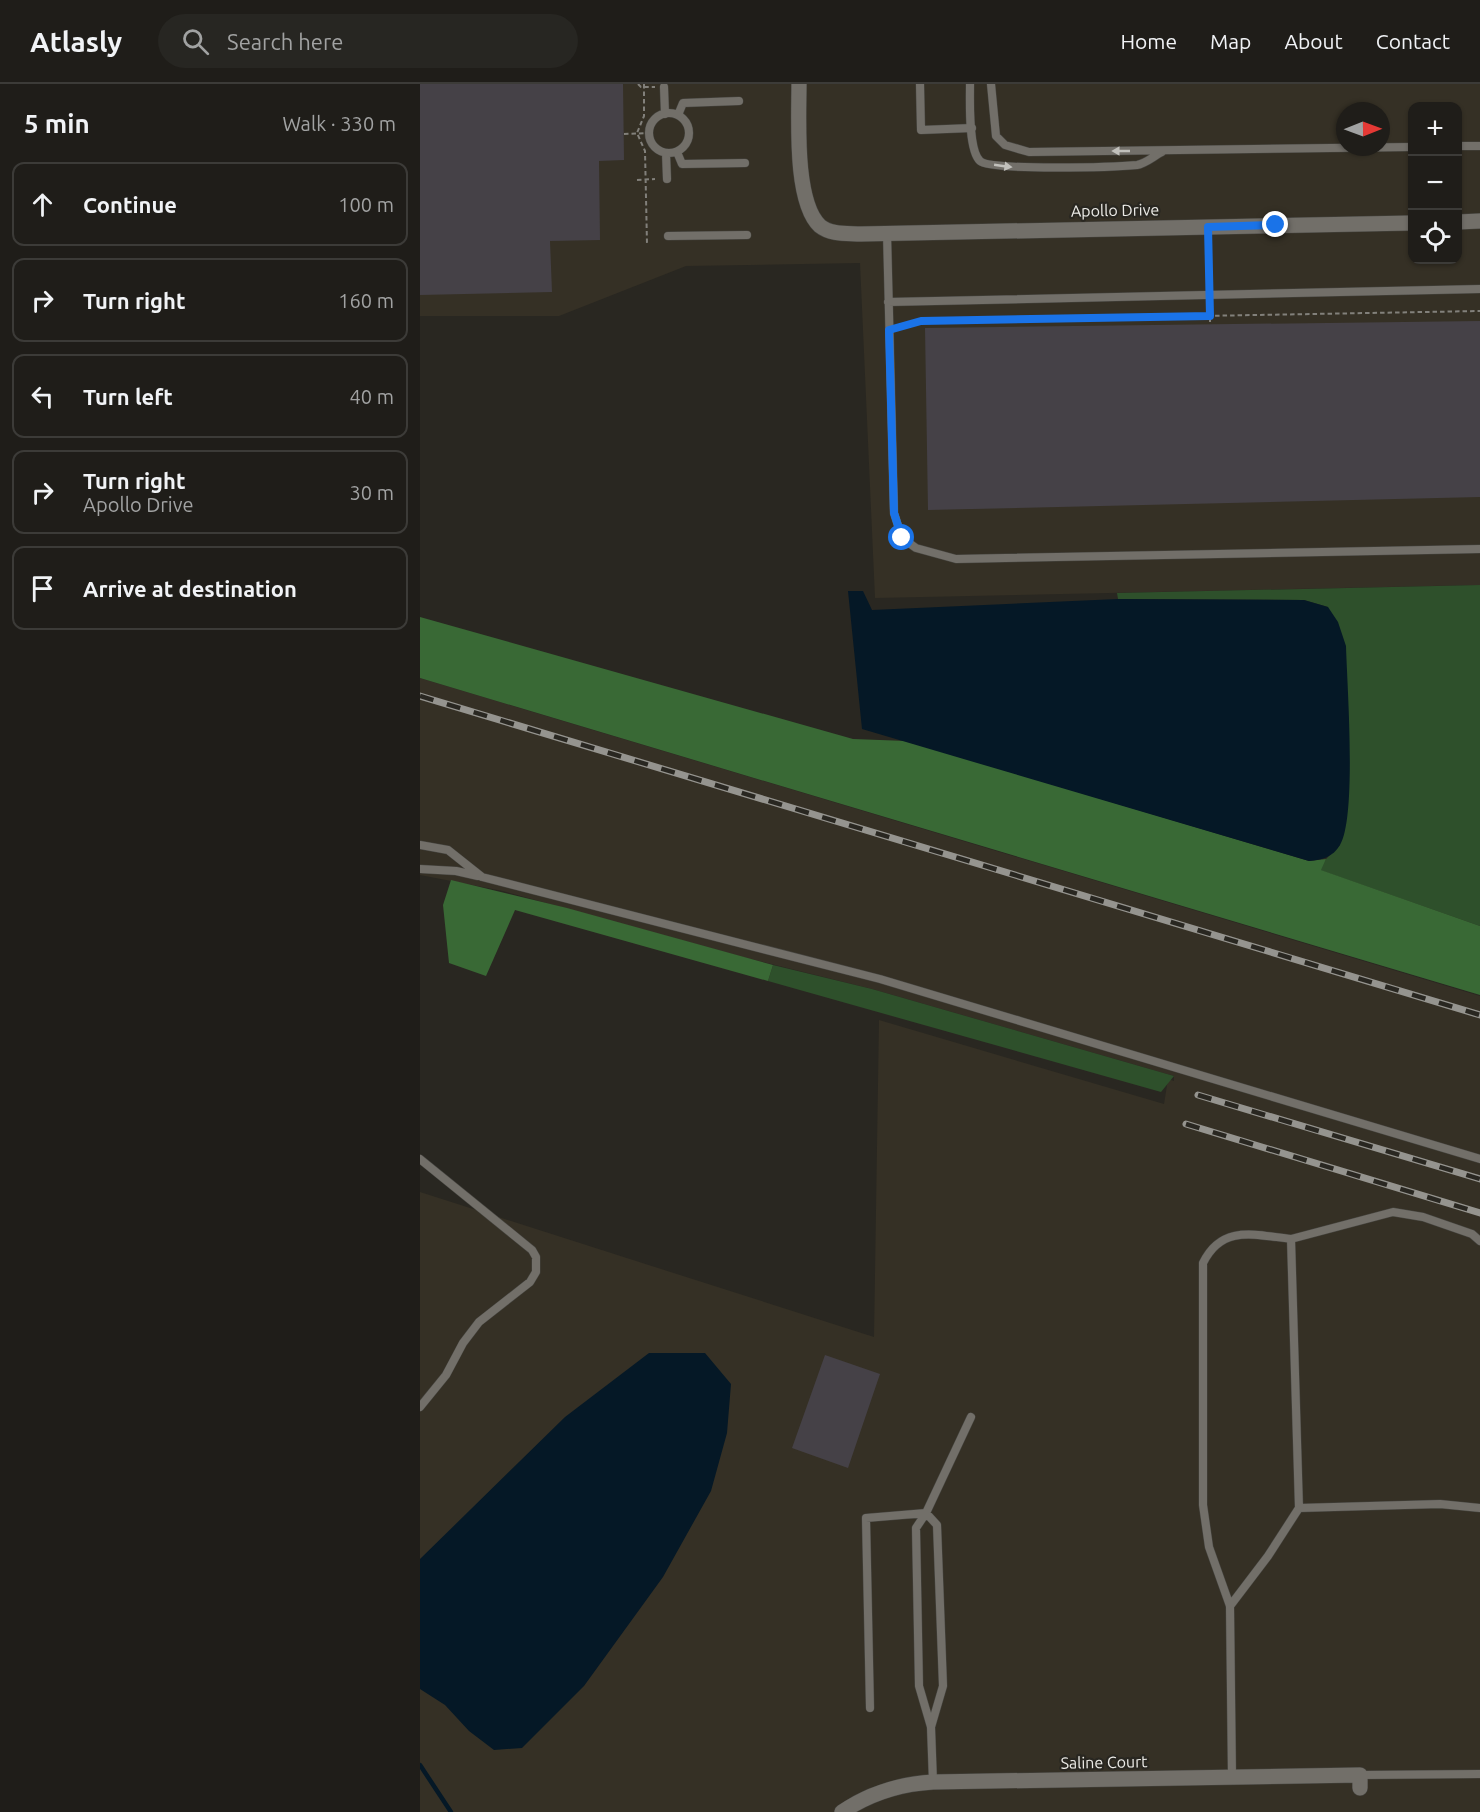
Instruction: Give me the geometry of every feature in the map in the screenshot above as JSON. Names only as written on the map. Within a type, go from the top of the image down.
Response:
[{"type":"street","name":"Apollo Drive","points":[[799,84],[807,205],[820,226],[841,233],[1408,223]]},
{"type":"street","points":[[1462,222],[1480,221]]},
{"type":"street","name":"Saline Court","points":[[842,1812],[864,1798],[888,1789],[933,1782],[1232,1778],[1360,1782]]},
{"type":"lane","points":[[920,84],[921,130],[972,128]]},
{"type":"lane","points":[[970,84],[973,148],[980,161],[1011,168],[1140,165],[1163,151]]},
{"type":"lane","points":[[991,84],[996,136],[1005,145],[1029,152],[1408,147]]},
{"type":"lane","points":[[664,87],[665,114]]},
{"type":"lane","points":[[678,115],[683,102],[739,101]]},
{"type":"lane","points":[[665,114],[678,115],[683,119],[689,131],[687,143],[677,152],[666,153],[653,146],[649,133],[654,121],[665,114]]},
{"type":"lane","points":[[1462,146],[1480,146]]},
{"type":"lane","points":[[677,152],[682,164],[745,163]]},
{"type":"lane","points":[[666,153],[667,179]]},
{"type":"lane","points":[[886,233],[894,513],[902,538],[916,548],[956,559],[1480,549]]},
{"type":"lane","points":[[668,236],[747,235]]},
{"type":"lane","points":[[888,302],[1480,289]]},
{"type":"lane","points":[[420,844],[448,850],[482,877]]},
{"type":"lane","points":[[420,869],[456,871],[482,877],[880,979],[1480,1159]]},
{"type":"lane","points":[[420,1159],[532,1250],[536,1257],[536,1272],[530,1282],[479,1322],[463,1343],[446,1375],[420,1407]]},
{"type":"lane","points":[[1232,1778],[1230,1606],[1209,1547],[1203,1505],[1203,1263],[1209,1249],[1236,1234],[1291,1239],[1393,1212],[1423,1217],[1472,1234],[1480,1241]]},
{"type":"lane","points":[[1230,1606],[1268,1556],[1299,1508],[1291,1239]]},
{"type":"lane","points":[[933,1782],[931,1727],[918,1675],[916,1528],[926,1514],[971,1417]]},
{"type":"lane","points":[[1299,1508],[1440,1504],[1480,1508]]},
{"type":"lane","points":[[870,1708],[866,1518],[926,1514],[937,1525],[943,1686],[931,1727]]},
{"type":"lane","points":[[1360,1782],[1480,1774]]},
{"type":"path","points":[[638,84],[664,87]]},
{"type":"path","points":[[644,86],[644,116],[637,128],[637,133],[645,151],[647,244]]},
{"type":"path","points":[[624,134],[649,133]]},
{"type":"path","points":[[637,180],[667,179]]},
{"type":"path","points":[[1208,227],[1210,322]]},
{"type":"path","points":[[889,330],[921,321],[1480,311]]},
{"type":"shaded area","points":[[420,84],[1480,84],[1480,585],[875,598],[860,263],[686,266],[559,316],[420,316]]},
{"type":"shaded area","points":[[420,678],[1480,996],[1480,1812],[420,1812],[420,1192],[874,1337],[879,1020],[1164,1104],[1168,1079],[1174,1081],[1174,1076],[872,989],[743,957],[503,891],[420,875]]},
{"type":"green space","points":[[1480,585],[1480,926],[1320,870],[1326,859],[1340,845],[1328,607],[1304,600],[1118,599],[1117,593]]},
{"type":"green space","points":[[420,617],[853,739],[907,741],[1309,861],[1326,859],[1321,870],[1480,926],[1480,995],[420,678]]},
{"type":"green space","points":[[451,880],[567,908],[773,965],[768,981],[515,910],[486,976],[449,963],[443,905]]},
{"type":"green space","points":[[773,965],[872,989],[1174,1076],[1161,1092],[768,981]]},
{"type":"water","points":[[848,591],[863,591],[872,610],[1118,599],[1304,600],[1328,607],[1338,622],[1346,646],[1350,780],[1345,830],[1340,845],[1327,857],[1309,861],[862,729]]},
{"type":"water","points":[[649,1353],[705,1353],[731,1384],[727,1433],[711,1491],[663,1577],[584,1686],[522,1748],[494,1750],[469,1731],[445,1705],[420,1689],[420,1559],[565,1417]]},
{"type":"building","points":[[420,84],[623,84],[624,160],[599,161],[600,240],[550,241],[552,292],[420,295]]},
{"type":"building","points":[[1480,321],[1480,497],[928,510],[925,328]]},
{"type":"building","points":[[825,1355],[880,1374],[848,1468],[792,1448]]},
{"type":"waterway","points":[[420,1765],[451,1812]]},
{"type":"railway","points":[[420,696],[1480,1015]]},
{"type":"railway","points":[[1198,1095],[1480,1179]]},
{"type":"railway","points":[[1186,1124],[1480,1213]]},
{"type":"route","points":[[902,538],[894,513],[889,330],[921,321],[1210,316],[1208,227],[1276,225]]}]
